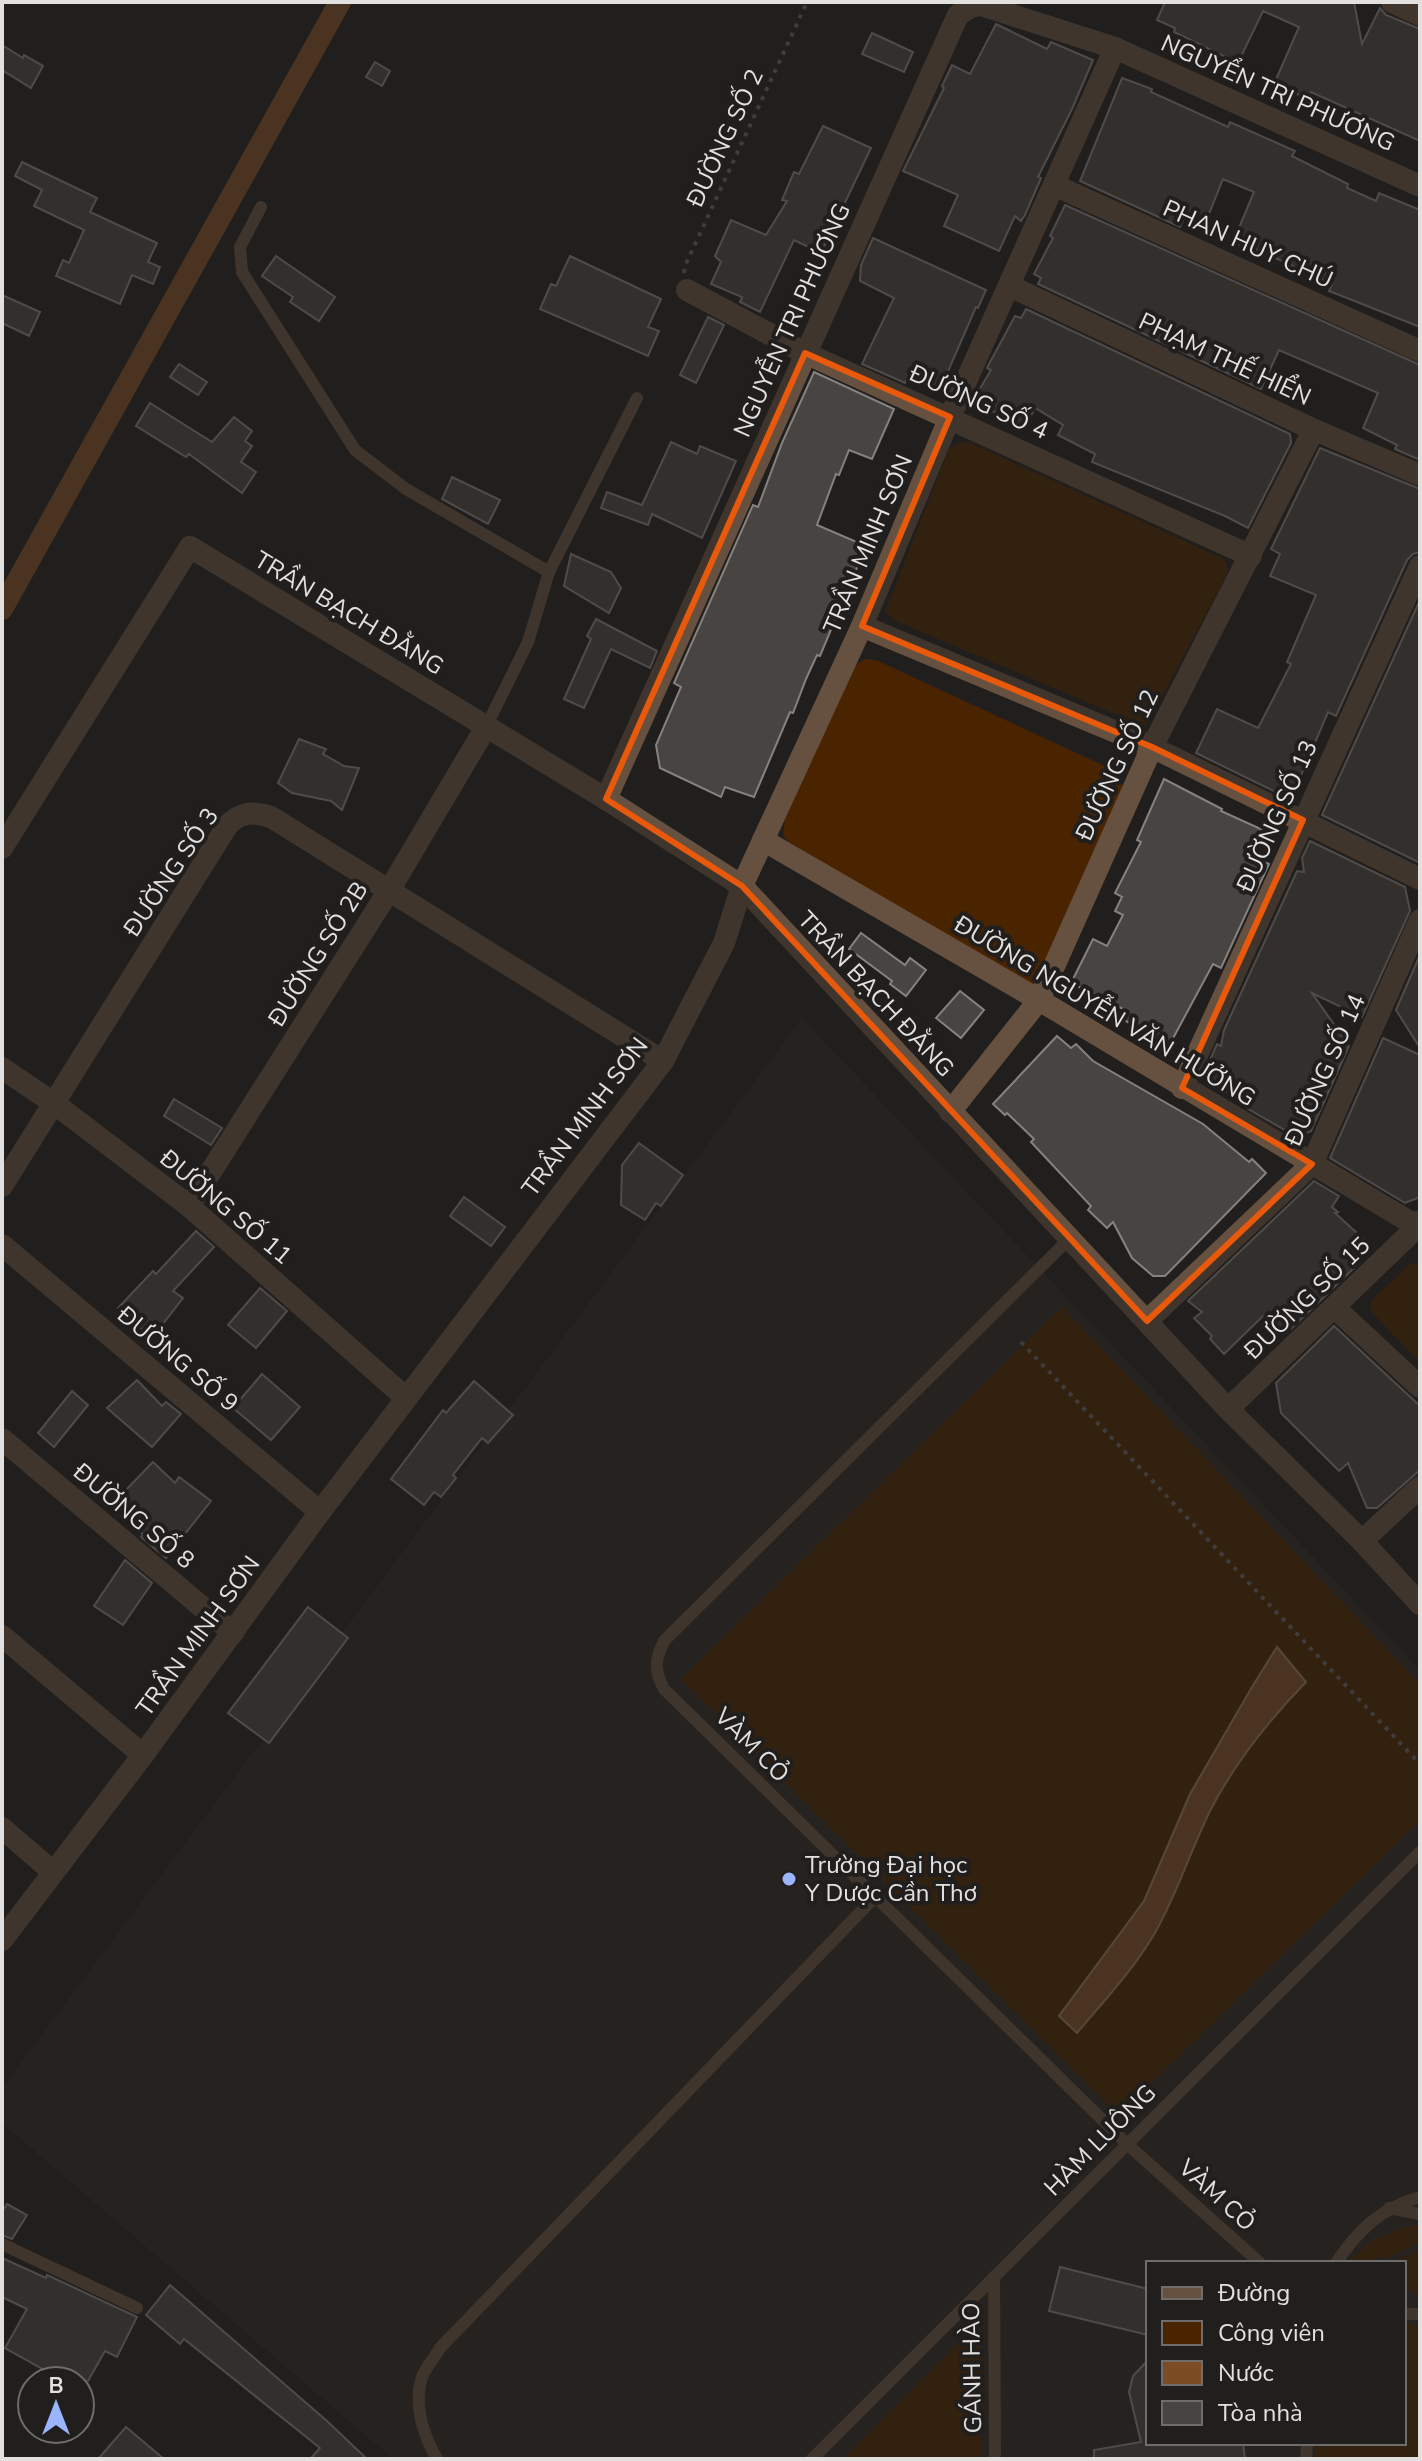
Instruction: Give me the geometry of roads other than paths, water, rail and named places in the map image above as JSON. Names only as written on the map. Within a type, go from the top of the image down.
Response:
[{"type":"street","points":[[1392,2],[1420,15]]},
{"type":"street","name":"NGUYỄN TRI PHƯƠNG","points":[[606,799],[958,15],[970,7],[981,5],[1115,48]]},
{"type":"street","name":"TRẦN MINH SƠN","points":[[2,1940],[143,1755],[320,1512],[663,1061],[724,943],[742,886],[862,626],[950,417],[1115,48]]},
{"type":"street","name":"NGUYỂN TRI PHƯƠNG","points":[[1115,48],[1420,186]]},
{"type":"street","name":"PHAN HUY CHÚ","points":[[1054,185],[1420,351]]},
{"type":"street","name":"PHẠM THẾ HIỂN","points":[[1010,286],[1310,428],[1420,475]]},
{"type":"street","name":"ĐƯỜNG SỐ 4","points":[[687,290],[805,353],[1251,556]]},
{"type":"street","name":"ĐƯỜNG SỐ 12","points":[[950,1112],[1039,1000],[1152,747],[1312,433],[1310,428]]},
{"type":"street","name":"TRẦN BẠCH ĐẰNG","points":[[2,848],[190,547],[606,799],[742,886],[1228,1409],[1362,1541],[1420,1604]]},
{"type":"street","name":"ĐƯỜNG SỐ 13","points":[[1182,1088],[1420,566]]},
{"type":"street","points":[[862,626],[1152,747],[1420,879]]},
{"type":"street","name":"ĐƯỜNG SỐ 2B","points":[[189,1206],[390,889],[486,727]]},
{"type":"street","name":"ĐƯỜNG SỐ 3","points":[[55,1104],[227,826],[236,817],[246,813],[271,817],[390,889]]},
{"type":"street","name":"ĐƯỜNG NGUYỄN VĂN HƯỞNG","points":[[763,840],[1419,1226]]},
{"type":"street","points":[[390,889],[663,1061]]},
{"type":"street","name":"ĐƯỜNG SỐ 14","points":[[1147,1321],[1312,1164],[1420,920]]},
{"type":"street","name":"ĐƯỜNG SỐ 11","points":[[2,1068],[55,1104],[189,1206],[406,1398]]},
{"type":"street","points":[[2,1186],[55,1104]]},
{"type":"street","name":"ĐƯỜNG SỐ 15","points":[[1228,1409],[1419,1226]]},
{"type":"street","name":"ĐƯỜNG SỐ 9","points":[[2,1245],[320,1512]]},
{"type":"street","points":[[1335,1308],[1420,1387]]},
{"type":"street","name":"ĐƯỜNG SỐ 8","points":[[2,1439],[233,1633]]},
{"type":"street","points":[[1362,1541],[1420,1487]]},
{"type":"street","points":[[2,1636],[143,1755]]},
{"type":"street","points":[[2,1828],[53,1872]]},
{"type":"lane","points":[[261,207],[240,247],[242,272],[355,450],[406,489],[549,572]]},
{"type":"lane","points":[[486,727],[528,642],[549,572],[637,398]]},
{"type":"lane","name":"VÀM CỎ","points":[[1069,1239],[664,1641],[657,1654],[655,1673],[664,1689],[1127,2144],[1258,2261]]},
{"type":"lane","name":"HÀM LUÔNG","points":[[812,2459],[1420,1852]]},
{"type":"lane","points":[[437,2459],[426,2440],[418,2407],[423,2376],[440,2348],[875,1897]]},
{"type":"lane","points":[[1338,2261],[1361,2230],[1389,2208],[1420,2197]]},
{"type":"lane","points":[[1389,2208],[1420,2214]]},
{"type":"lane","points":[[2,2244],[137,2308]]},
{"type":"lane","name":"GÁNH HÀO","points":[[994,2277],[995,2459]]},
{"type":"water","points":[[1277,1647],[1306,1682],[1266,1726],[1231,1774],[1211,1809],[1148,1945],[1077,2033],[1059,2016],[1144,1901],[1190,1794]]},
{"type":"waterway","points":[[2,609],[340,2]]},
{"type":"place","name":"Trường Đại học Y Dược Cần Thơ","points":[[789,1879]]}]
